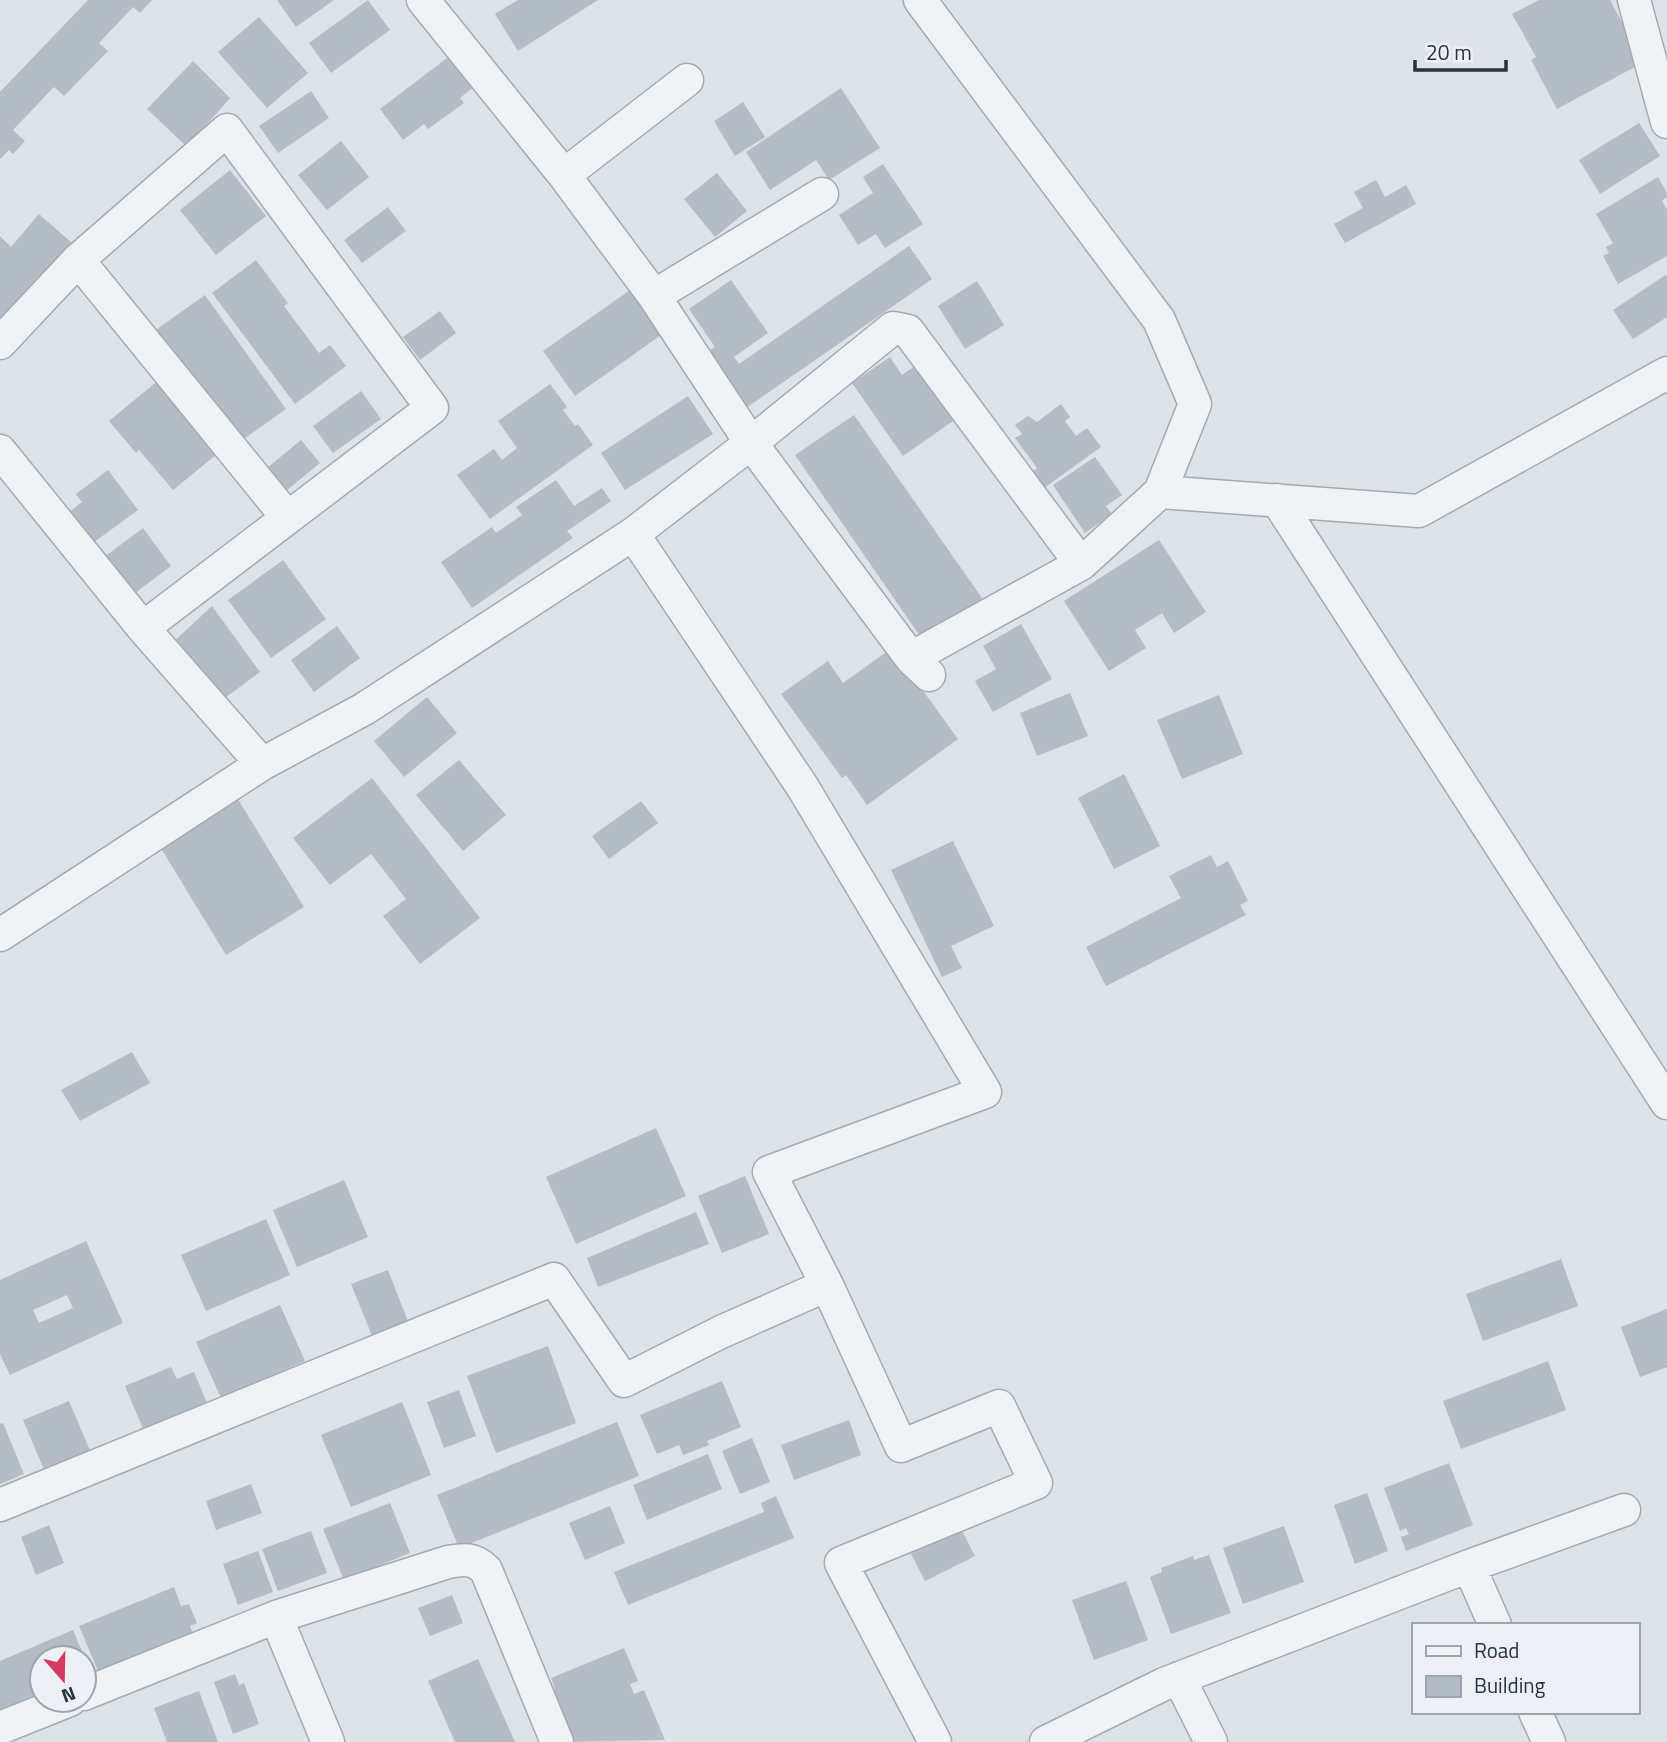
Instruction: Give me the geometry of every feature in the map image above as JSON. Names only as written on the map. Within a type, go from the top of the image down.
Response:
[{"type":"street","points":[[423,0],[564,175],[654,296],[751,443],[920,666],[1081,564],[1160,492],[1195,404],[1159,320],[920,0]]},
{"type":"street","points":[[1634,0],[1667,122]]},
{"type":"street","points":[[564,175],[687,80]]},
{"type":"street","points":[[0,343],[78,260],[227,130],[432,408],[143,628]]},
{"type":"street","points":[[654,296],[822,194]]},
{"type":"street","points":[[78,260],[287,517]]},
{"type":"street","points":[[0,935],[262,765],[364,709],[633,534],[893,328],[903,327],[1081,564]]},
{"type":"street","points":[[1160,492],[1419,511],[1667,373]]},
{"type":"street","points":[[0,451],[143,628],[262,765]]},
{"type":"street","points":[[1277,500],[1667,1103]]},
{"type":"street","points":[[633,534],[803,786],[985,1092],[769,1172],[827,1285],[901,1446],[999,1406],[1036,1483],[841,1563],[935,1742]]},
{"type":"street","points":[[0,1505],[554,1279],[624,1381],[721,1332],[827,1285]]},
{"type":"street","points":[[1046,1742],[1179,1678],[1469,1566],[1624,1510]]},
{"type":"street","points":[[98,1688],[276,1617],[466,1559],[478,1562],[486,1570],[557,1742]]},
{"type":"street","points":[[1469,1566],[1494,1623]]},
{"type":"street","points":[[276,1617],[328,1742]]},
{"type":"street","points":[[1179,1678],[1211,1742]]},
{"type":"street","points":[[0,1728],[35,1714]]},
{"type":"street","points":[[1536,1714],[1549,1742]]},
{"type":"building","points":[[88,0],[152,0],[140,13],[133,7],[99,43],[108,51],[64,96],[54,87],[13,130],[25,141],[13,154],[9,150],[0,159],[0,92]]},
{"type":"building","points":[[277,0],[334,0],[296,27]]},
{"type":"building","points":[[368,0],[390,30],[331,73],[309,43]]},
{"type":"building","points":[[518,0],[598,0],[518,51],[495,14]]},
{"type":"building","points":[[1539,0],[1610,0],[1644,62],[1557,109],[1531,60],[1536,57],[1512,14]]},
{"type":"building","points":[[259,17],[308,73],[267,108],[218,52]]},
{"type":"building","points":[[451,55],[475,86],[460,98],[464,103],[428,129],[424,124],[403,140],[380,109]]},
{"type":"building","points":[[193,61],[230,98],[187,147],[147,109]]},
{"type":"building","points":[[841,88],[880,148],[829,180],[816,160],[770,190],[746,152]]},
{"type":"building","points":[[311,91],[329,118],[278,153],[259,126]]},
{"type":"building","points":[[743,102],[765,137],[735,156],[714,121]]},
{"type":"building","points":[[1639,123],[1660,156],[1600,194],[1579,160]]},
{"type":"building","points":[[341,141],[369,177],[327,210],[298,175]]},
{"type":"building","points":[[883,164],[923,224],[885,248],[876,234],[858,245],[839,215],[873,193],[863,177]]},
{"type":"building","points":[[230,170],[266,216],[216,255],[180,210]]},
{"type":"building","points":[[717,173],[747,211],[715,237],[684,199]]},
{"type":"building","points":[[1658,177],[1667,193],[1667,197],[1662,201],[1667,210],[1667,256],[1618,284],[1603,256],[1609,253],[1606,247],[1613,243],[1596,214]]},
{"type":"building","points":[[1376,180],[1385,197],[1406,185],[1416,204],[1345,243],[1334,224],[1363,208],[1354,192]]},
{"type":"building","points":[[388,207],[406,231],[362,263],[344,240]]},
{"type":"building","points":[[39,214],[80,250],[0,339],[0,236],[11,247]]},
{"type":"building","points":[[909,246],[932,279],[746,408],[707,352],[715,347],[689,309],[731,280],[768,333],[734,357],[739,364]]},
{"type":"building","points":[[256,260],[288,303],[284,306],[319,353],[330,345],[346,366],[295,404],[212,293]]},
{"type":"building","points":[[1667,274],[1667,317],[1633,339],[1613,310]]},
{"type":"building","points":[[977,281],[1004,325],[965,349],[938,306]]},
{"type":"building","points":[[633,288],[664,333],[575,396],[543,351]]},
{"type":"building","points":[[205,295],[286,409],[234,446],[153,332]]},
{"type":"building","points":[[440,311],[456,333],[420,360],[403,337]]},
{"type":"building","points":[[890,357],[902,375],[918,364],[956,419],[903,456],[852,383]]},
{"type":"building","points":[[166,374],[222,450],[173,490],[139,450],[136,453],[109,421]]},
{"type":"building","points":[[550,384],[567,407],[563,410],[575,426],[578,424],[593,445],[490,519],[457,475],[494,449],[502,460],[517,448],[498,421]]},
{"type":"building","points":[[361,391],[381,419],[333,453],[313,426]]},
{"type":"building","points":[[688,396],[713,434],[625,490],[601,453]]},
{"type":"building","points":[[1061,404],[1070,417],[1065,421],[1076,436],[1087,428],[1101,447],[1044,488],[1032,472],[1037,468],[1015,438],[1022,434],[1015,425],[1028,416],[1037,422]]},
{"type":"building","points":[[854,415],[982,598],[922,639],[795,455]]},
{"type":"building","points":[[301,440],[320,463],[276,499],[256,477]]},
{"type":"building","points":[[1095,457],[1122,495],[1106,506],[1112,514],[1085,533],[1053,485]]},
{"type":"building","points":[[108,470],[138,510],[86,548],[63,517],[82,502],[76,494]]},
{"type":"building","points":[[556,480],[574,506],[602,488],[611,501],[567,531],[573,538],[472,608],[441,562],[492,527],[496,533],[522,515],[516,507]]},
{"type":"building","points":[[143,528],[171,566],[131,596],[103,558]]},
{"type":"building","points":[[1159,540],[1206,612],[1174,633],[1162,613],[1135,630],[1146,648],[1109,671],[1064,601]]},
{"type":"building","points":[[283,560],[326,619],[271,658],[228,600]]},
{"type":"building","points":[[212,606],[260,672],[222,700],[169,646]]},
{"type":"building","points":[[1021,624],[1052,679],[993,712],[975,681],[996,669],[983,646]]},
{"type":"building","points":[[337,626],[360,658],[314,692],[291,660]]},
{"type":"building","points":[[892,648],[958,739],[867,805],[846,775],[842,778],[781,694],[828,661],[843,683]]},
{"type":"building","points":[[1070,693],[1088,736],[1037,756],[1020,713]]},
{"type":"building","points":[[1219,695],[1243,754],[1182,779],[1157,720]]},
{"type":"building","points":[[427,697],[457,733],[404,777],[374,741]]},
{"type":"building","points":[[459,760],[506,815],[463,851],[416,795]]},
{"type":"building","points":[[1124,774],[1160,846],[1114,869],[1078,798]]},
{"type":"building","points":[[372,778],[480,918],[420,964],[383,916],[406,899],[371,854],[330,885],[293,838]]},
{"type":"building","points":[[234,793],[304,907],[226,955],[156,840]]},
{"type":"building","points":[[641,801],[658,823],[609,859],[592,836]]},
{"type":"building","points":[[953,841],[994,926],[951,946],[962,968],[942,977],[891,870]]},
{"type":"building","points":[[1211,855],[1217,867],[1228,861],[1248,901],[1240,905],[1246,915],[1106,986],[1086,947],[1181,898],[1169,876]]},
{"type":"building","points":[[132,1052],[150,1083],[80,1121],[61,1090]]},
{"type":"building","points":[[656,1128],[686,1196],[576,1244],[546,1177]]},
{"type":"building","points":[[745,1176],[769,1234],[722,1253],[698,1196]]},
{"type":"building","points":[[344,1180],[368,1237],[297,1267],[273,1210]]},
{"type":"building","points":[[696,1212],[709,1244],[598,1287],[587,1258]]},
{"type":"building","points":[[266,1219],[290,1275],[206,1311],[181,1255]]},
{"type":"building","points":[[86,1241],[123,1323],[10,1375],[0,1354],[0,1280]],"holes":[[[67,1295],[73,1308],[39,1323],[33,1310]]]},
{"type":"building","points":[[1561,1259],[1578,1306],[1483,1341],[1466,1294]]},
{"type":"building","points":[[388,1270],[409,1324],[373,1338],[351,1284]]},
{"type":"building","points":[[280,1305],[305,1361],[221,1398],[196,1342]]},
{"type":"building","points":[[1667,1309],[1667,1367],[1640,1377],[1621,1327]]},
{"type":"building","points":[[548,1346],[576,1423],[496,1453],[467,1376]]},
{"type":"building","points":[[1548,1361],[1566,1410],[1461,1449],[1443,1401]]},
{"type":"building","points":[[171,1367],[177,1379],[194,1372],[210,1410],[146,1436],[125,1386]]},
{"type":"building","points":[[722,1381],[741,1427],[707,1441],[709,1445],[683,1455],[679,1445],[657,1454],[640,1415]]},
{"type":"building","points":[[459,1390],[476,1436],[444,1448],[427,1402]]},
{"type":"building","points":[[69,1401],[91,1453],[45,1472],[23,1420]]},
{"type":"building","points":[[402,1402],[431,1475],[351,1507],[321,1435]]},
{"type":"building","points":[[849,1420],[861,1455],[794,1480],[781,1445]]},
{"type":"building","points":[[617,1422],[639,1476],[459,1548],[437,1495]]},
{"type":"building","points":[[3,1423],[24,1474],[0,1484],[0,1424]]},
{"type":"building","points":[[752,1438],[770,1482],[740,1494],[722,1451]]},
{"type":"building","points":[[708,1454],[722,1489],[647,1520],[633,1485]]},
{"type":"building","points":[[1449,1463],[1473,1525],[1406,1551],[1401,1537],[1409,1534],[1406,1528],[1400,1531],[1384,1488]]},
{"type":"building","points":[[251,1484],[262,1513],[216,1530],[206,1501]]},
{"type":"building","points":[[1367,1493],[1388,1551],[1355,1564],[1334,1505]]},
{"type":"building","points":[[776,1496],[794,1538],[628,1605],[614,1572],[764,1512],[761,1503]]},
{"type":"building","points":[[390,1503],[410,1553],[344,1580],[323,1529]]},
{"type":"building","points":[[610,1506],[625,1543],[585,1560],[569,1523]]},
{"type":"building","points":[[957,1521],[975,1556],[925,1581],[907,1546]]},
{"type":"building","points":[[49,1525],[64,1563],[36,1575],[21,1537]]},
{"type":"building","points":[[1284,1526],[1304,1582],[1243,1604],[1223,1548]]},
{"type":"building","points":[[311,1531],[327,1573],[278,1591],[262,1549]]},
{"type":"building","points":[[258,1551],[273,1592],[238,1605],[223,1564]]},
{"type":"building","points":[[1209,1555],[1231,1613],[1171,1634],[1150,1577],[1162,1572],[1161,1568],[1193,1556],[1194,1560]]},
{"type":"building","points":[[1126,1581],[1148,1640],[1094,1660],[1072,1600]]},
{"type":"building","points":[[174,1587],[181,1606],[189,1604],[197,1623],[190,1626],[195,1639],[101,1678],[98,1671],[98,1644],[87,1644],[79,1626]]},
{"type":"building","points":[[452,1595],[463,1623],[430,1636],[418,1608]]},
{"type":"building","points":[[73,1630],[79,1644],[40,1644]]},
{"type":"building","points":[[624,1648],[638,1681],[630,1684],[634,1694],[644,1690],[665,1740],[563,1742],[543,1694],[555,1689],[551,1678]]},
{"type":"building","points":[[28,1649],[28,1708],[0,1724],[0,1661]]},
{"type":"building","points":[[478,1659],[515,1742],[455,1742],[428,1681]]},
{"type":"building","points":[[235,1674],[239,1685],[244,1683],[259,1724],[233,1734],[214,1682]]},
{"type":"building","points":[[199,1691],[218,1742],[167,1742],[154,1708]]}]
